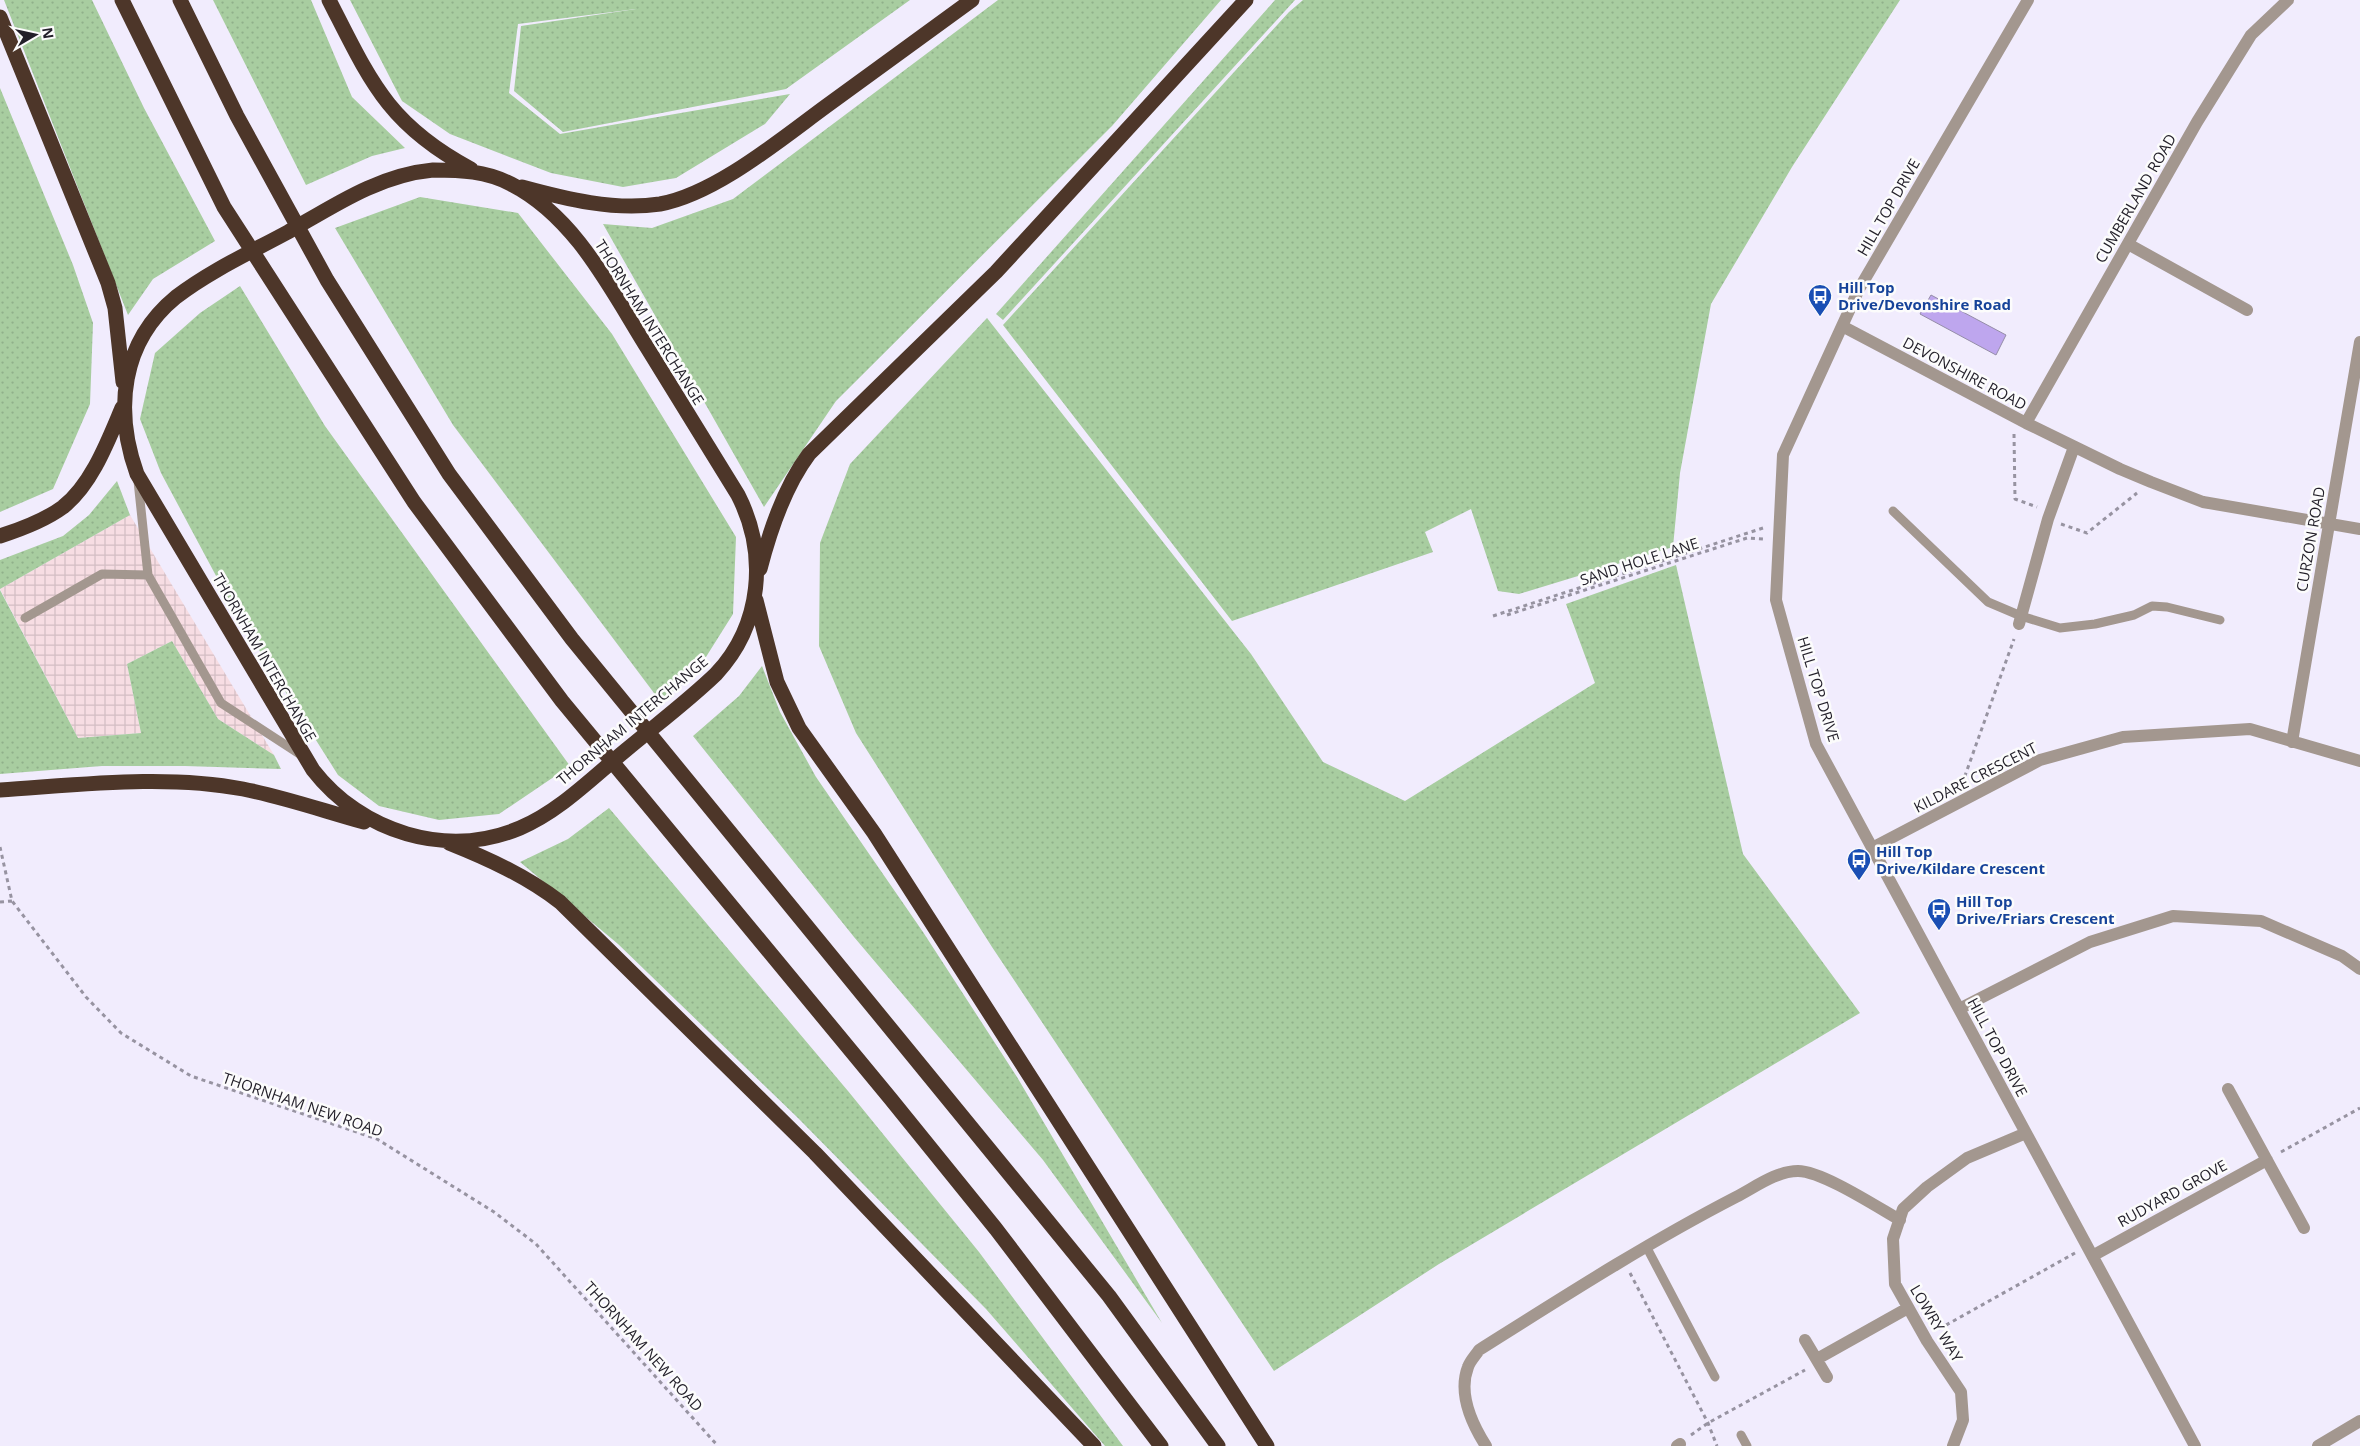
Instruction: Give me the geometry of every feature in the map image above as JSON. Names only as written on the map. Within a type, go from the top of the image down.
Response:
[{"type":"highway","points":[[122,0],[224,207],[419,510],[562,701],[996,1229],[1161,1446]]},
{"type":"highway","points":[[180,0],[236,116],[327,280],[450,474],[572,639],[1109,1296],[1218,1446]]},
{"type":"highway","points":[[329,0],[369,77],[392,111],[421,137],[448,157],[475,171]]},
{"type":"highway","points":[[513,185],[562,198],[611,205],[638,206],[661,203],[686,196],[724,177],[781,139],[972,0]]},
{"type":"highway","points":[[757,582],[786,496],[798,469],[809,454],[996,272],[1246,0]]},
{"type":"highway","points":[[0,17],[108,283],[115,308],[123,398],[107,441],[78,492],[49,516],[33,525],[0,536]]},
{"type":"highway","name":"THORNHAM INTERCHANGE","points":[[433,170],[475,171],[493,176],[513,185],[544,207],[580,244],[738,495],[750,523],[754,540],[757,582],[755,599],[740,641],[725,665],[692,695],[559,805],[520,828],[491,837],[443,840],[406,834],[382,827],[333,794],[303,756],[137,474],[127,438],[123,398],[136,350],[155,320],[176,298],[211,274],[361,191],[385,180],[433,170]]},
{"type":"highway","points":[[755,599],[777,682],[800,728],[874,833],[1267,1446]]},
{"type":"highway","points":[[0,790],[134,782],[243,789],[382,827]]},
{"type":"highway","points":[[443,840],[510,869],[560,902],[815,1153],[1094,1446]]},
{"type":"street","name":"HILL TOP DRIVE","points":[[2028,0],[1859,289],[1783,455],[1776,600],[1816,744],[2091,1250],[2195,1446]]},
{"type":"street","name":"CUMBERLAND ROAD","points":[[2021,421],[2128,244],[2197,122],[2250,35],[2288,0]]},
{"type":"street","points":[[2128,244],[2247,310]]},
{"type":"street","name":"DEVONSHIRE ROAD","points":[[1842,326],[2021,421],[2151,482],[2203,502],[2360,529]]},
{"type":"street","name":"CURZON ROAD","points":[[2292,742],[2360,342]]},
{"type":"street","points":[[2020,620],[2049,516],[2074,447]]},
{"type":"street","name":"KILDARE CRESCENT","points":[[1872,848],[2040,760],[2123,736],[2250,729],[2360,761]]},
{"type":"street","points":[[1959,1009],[2090,942],[2173,916],[2261,921],[2342,956],[2360,969]]},
{"type":"street","points":[[2228,1089],[2304,1228]]},
{"type":"street","name":"LOWRY WAY","points":[[1953,1446],[1963,1420],[1961,1392],[1924,1337],[1895,1284],[1893,1239],[1903,1209],[1927,1187],[1967,1158],[2026,1133]]},
{"type":"street","name":"RUDYARD GROVE","points":[[2091,1250],[2267,1160]]},
{"type":"street","points":[[1486,1446],[1468,1410],[1465,1386],[1468,1366],[1479,1350],[1694,1219],[1779,1175],[1798,1171],[1811,1173],[1831,1182],[1900,1220]]},
{"type":"street","points":[[1818,1361],[1908,1308]]},
{"type":"street","points":[[1805,1340],[1827,1378]]},
{"type":"street","points":[[2318,1446],[2360,1421]]},
{"type":"lane","points":[[137,474],[148,575],[221,703],[303,756]]},
{"type":"lane","points":[[1893,511],[1988,602],[2020,620],[2060,628],[2095,624],[2134,615],[2152,606],[2166,607],[2220,620]]},
{"type":"lane","points":[[25,618],[102,574],[148,575]]},
{"type":"lane","points":[[1647,1248],[1715,1377]]},
{"type":"lane","points":[[1741,1435],[1747,1446]]},
{"type":"path","points":[[2021,421],[2013,434],[2015,499],[2049,516],[2087,533],[2151,482]]},
{"type":"path","points":[[1493,616],[1780,523]]},
{"type":"path","name":"SAND HOLE LANE","points":[[1507,615],[1747,538],[1779,540]]},
{"type":"path","points":[[1954,806],[2020,620]]},
{"type":"path","name":"THORNHAM NEW ROAD","points":[[0,847],[12,901],[86,997],[121,1033],[191,1076],[377,1139],[494,1212],[536,1244],[718,1446]]},
{"type":"path","points":[[0,902],[12,901]]},
{"type":"path","points":[[2267,1160],[2360,1108]]},
{"type":"path","points":[[1924,1337],[2091,1250]]},
{"type":"path","points":[[1624,1262],[1708,1423],[1717,1446]]},
{"type":"path","points":[[1678,1445],[1708,1423],[1818,1361]]},
{"type":"shaded area","points":[[130,515],[274,755],[218,719],[172,641],[127,664],[141,733],[78,738],[0,589]]},
{"type":"green space","points":[[4,0],[92,0],[144,108],[215,241],[153,279],[128,315]]},
{"type":"green space","points":[[213,0],[311,0],[352,97],[405,148],[372,156],[306,185]]},
{"type":"green space","points":[[350,0],[910,0],[786,89],[563,132],[514,91],[521,26],[636,9],[518,24],[509,93],[560,134],[790,94],[765,124],[676,178],[623,187],[551,173],[450,134],[402,101]]},
{"type":"green space","points":[[998,0],[1221,0],[1112,126],[836,401],[764,507],[603,224],[652,228],[733,199]]},
{"type":"green space","points":[[1275,0],[1295,0],[1003,320],[996,314]]},
{"type":"green space","points":[[1303,0],[1900,0],[1792,167],[1711,304],[1680,473],[1673,547],[1519,594],[1498,591],[1471,509],[1425,532],[1433,552],[1232,621],[1003,325],[1289,12]]},
{"type":"green space","points":[[0,88],[73,265],[93,323],[90,404],[53,489],[0,512]]},
{"type":"green space","points":[[420,197],[518,213],[612,334],[736,537],[733,614],[694,676],[660,701],[453,425],[335,228]]},
{"type":"green space","points":[[240,286],[325,426],[570,766],[499,814],[439,820],[379,806],[338,775],[237,615],[161,473],[140,419],[155,353],[200,313]]},
{"type":"green space","points":[[987,318],[1251,654],[1323,762],[1405,801],[1595,683],[1566,604],[1676,565],[1743,854],[1860,1013],[1439,1264],[1274,1371],[992,947],[856,733],[819,646],[820,543],[850,464]]},
{"type":"green space","points":[[117,481],[130,515],[0,589],[0,560],[63,536],[89,515]]},
{"type":"green space","points":[[0,590],[78,738],[141,733],[127,664],[172,641],[218,719],[274,755],[281,769],[102,766],[0,774]]},
{"type":"green space","points":[[762,666],[780,712],[816,777],[923,932],[1017,1077],[1162,1323],[1043,1160],[854,937],[693,736],[739,696]]},
{"type":"green space","points":[[609,808],[848,1091],[979,1252],[1123,1446],[1105,1446],[986,1309],[798,1118],[618,944],[520,862],[568,839]]},
{"type":"building","points":[[1931,295],[2006,335],[1996,355],[1920,314]]},
{"type":"place","name":"Hill Top Drive/Devonshire Road","points":[[1820,317]]},
{"type":"place","name":"Hill Top Drive/Kildare Crescent","points":[[1859,881]]},
{"type":"place","name":"Hill Top Drive/Friars Crescent","points":[[1939,931]]}]
